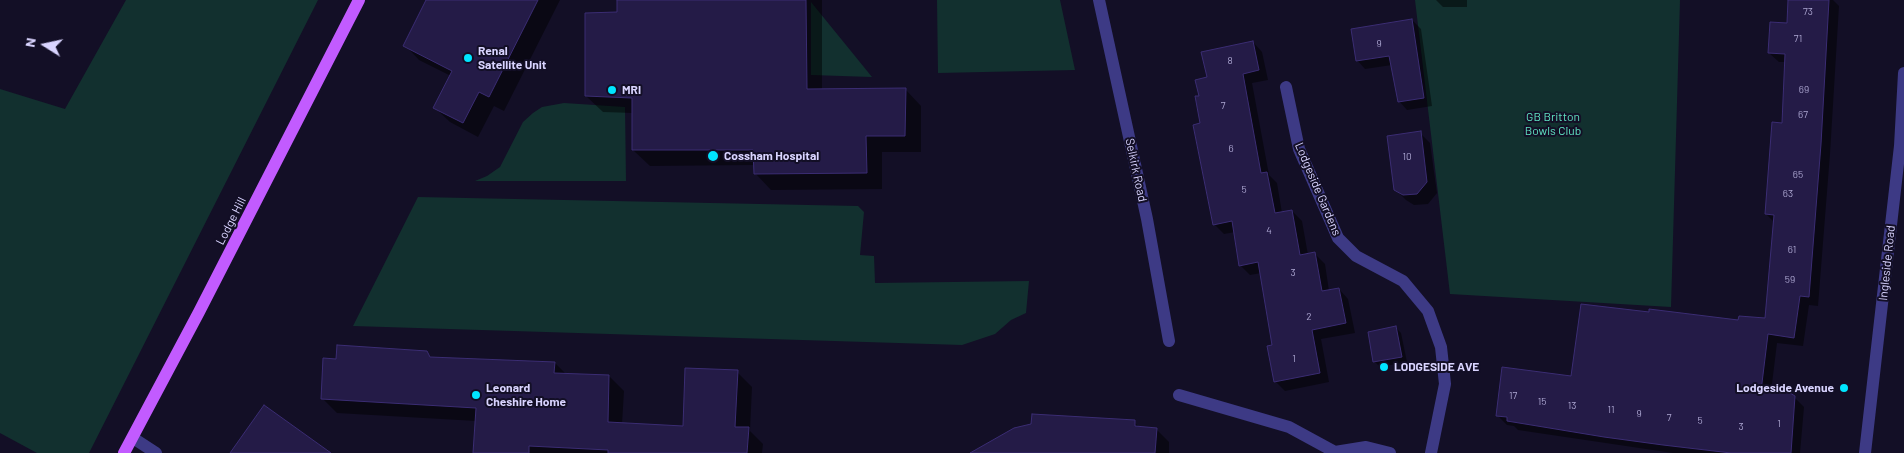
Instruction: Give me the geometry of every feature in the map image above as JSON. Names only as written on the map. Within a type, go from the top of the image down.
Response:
[{"type":"main road","name":"Lodge Hill","points":[[124,453],[360,0]]},
{"type":"street","name":"Selkirk Road","points":[[1098,0],[1147,218],[1169,341]]},
{"type":"street","name":"Ingleside Road","points":[[1865,453],[1900,146],[1904,73]]},
{"type":"street","name":"Lodgeside Gardens","points":[[1286,87],[1299,149],[1338,238],[1356,256],[1403,281],[1428,311],[1441,347],[1445,384],[1431,453]]},
{"type":"street","points":[[1179,395],[1289,427],[1334,452],[1366,447],[1390,453]]},
{"type":"street","points":[[133,438],[156,453]]},
{"type":"green space","points":[[126,0],[318,0],[89,453],[37,453],[0,433],[0,89],[65,109]]},
{"type":"green space","points":[[937,0],[1060,0],[1075,70],[938,73]]},
{"type":"green space","name":"GB Britton Bowls Club","points":[[1415,0],[1680,0],[1671,307],[1450,294]]},
{"type":"green space","points":[[811,2],[872,77],[811,75]]},
{"type":"green space","points":[[564,103],[625,107],[626,181],[475,181],[487,176],[500,167],[523,122],[533,113],[542,107]]},
{"type":"green space","points":[[418,197],[858,206],[864,212],[860,255],[874,256],[875,283],[1029,281],[1026,313],[1011,320],[995,334],[962,345],[353,326]]},
{"type":"building","name":"Renal Satellite Unit","points":[[426,0],[538,0],[489,97],[479,92],[463,123],[433,108],[452,71],[403,46]]},
{"type":"building","name":"Cossham Hospital","points":[[617,0],[806,0],[807,89],[906,88],[905,136],[866,136],[867,173],[754,174],[753,150],[632,150],[632,98],[585,96],[585,13],[617,12]]},
{"type":"building","points":[[1788,0],[1829,0],[1821,144],[1809,297],[1800,296],[1794,338],[1768,334],[1761,391],[1785,390],[1795,396],[1791,453],[1731,453],[1663,445],[1507,421],[1507,417],[1496,416],[1502,367],[1571,376],[1581,304],[1649,312],[1649,309],[1738,320],[1739,316],[1765,318],[1774,215],[1765,214],[1772,122],[1782,123],[1785,54],[1768,53],[1770,22],[1787,23]]},
{"type":"building","points":[[1412,19],[1424,98],[1398,102],[1389,56],[1356,61],[1351,29]]},
{"type":"building","points":[[1253,41],[1259,70],[1243,74],[1261,173],[1267,172],[1275,213],[1292,210],[1300,255],[1315,252],[1322,291],[1339,288],[1346,323],[1312,330],[1320,373],[1274,382],[1267,346],[1272,345],[1258,262],[1239,266],[1232,221],[1213,225],[1193,125],[1200,123],[1195,96],[1199,96],[1195,80],[1207,77],[1201,52]]},
{"type":"building","points":[[1421,131],[1427,182],[1417,194],[1403,195],[1394,190],[1387,136]]},
{"type":"building","points":[[1396,326],[1402,357],[1373,362],[1368,332]]},
{"type":"building","name":"Leonard Cheshire Home","points":[[337,345],[427,351],[430,357],[555,362],[554,373],[609,375],[608,422],[683,426],[685,368],[738,370],[735,427],[749,427],[747,453],[608,453],[608,450],[529,446],[529,453],[473,453],[476,408],[321,399],[323,358],[336,359]]},
{"type":"building","points":[[264,405],[331,453],[230,453]]},
{"type":"building","points":[[1032,414],[1135,420],[1135,426],[1157,428],[1155,453],[970,453],[1014,428],[1031,424]]},
{"type":"place","name":"Renal Satellite Unit","points":[[468,58]]},
{"type":"place","name":"MRI","points":[[612,90]]},
{"type":"place","name":"Cossham Hospital","points":[[713,156]]},
{"type":"place","name":"LODGESIDE AVE","points":[[1384,367]]},
{"type":"place","name":"Lodgeside Avenue","points":[[1844,388]]},
{"type":"place","name":"Leonard Cheshire Home","points":[[476,395]]}]
